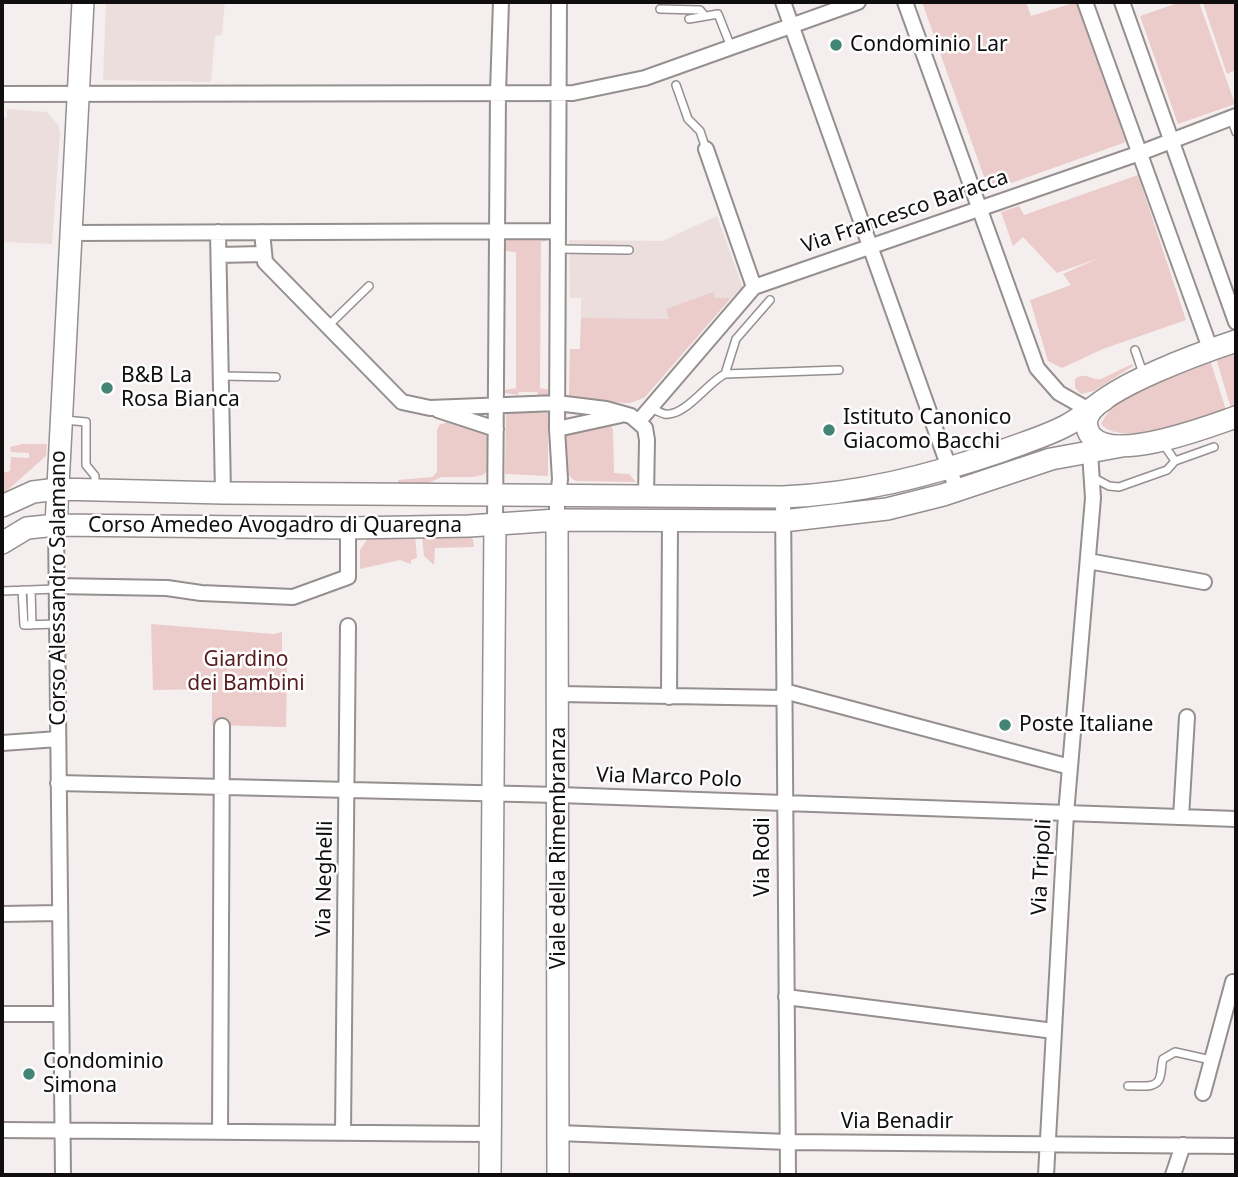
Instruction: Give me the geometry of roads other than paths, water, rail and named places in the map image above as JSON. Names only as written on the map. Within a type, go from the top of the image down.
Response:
[{"type":"main road","name":"Corso Alessandro Salamano","points":[[55,525],[83,2]]},
{"type":"main road","points":[[646,496],[824,495],[883,486],[950,469],[1040,437],[1069,424],[1144,377],[1236,341]]},
{"type":"main road","points":[[1097,404],[1088,415],[1088,431],[1097,442],[1122,446]]},
{"type":"main road","points":[[670,521],[783,521],[887,509],[957,490],[1051,459],[1162,441],[1236,418]]},
{"type":"main road","name":"Corso Amedeo Avogadro di Quaregna","points":[[2,506],[33,492],[57,489],[646,496]]},
{"type":"main road","name":"Corso Amedeo Avogadro di Quaregna","points":[[2,543],[27,528],[55,525],[348,528],[469,526],[557,520],[670,521]]},
{"type":"main road","name":"Viale della Rimembranza","points":[[557,520],[558,1175]]},
{"type":"main road","points":[[490,1175],[495,523]]},
{"type":"street","points":[[495,523],[501,2]]},
{"type":"street","points":[[557,520],[559,2]]},
{"type":"street","points":[[783,2],[957,490]]},
{"type":"street","points":[[2,94],[558,93],[599,89],[645,78],[857,2]]},
{"type":"street","points":[[905,2],[1037,368],[1059,393],[1097,404]]},
{"type":"street","points":[[1085,2],[1210,352]]},
{"type":"street","points":[[1122,2],[1236,322]]},
{"type":"street","name":"Via Francesco Baracca","points":[[639,421],[754,286],[1140,153],[1234,117]]},
{"type":"street","points":[[706,149],[754,286]]},
{"type":"street","points":[[71,233],[558,231]]},
{"type":"street","points":[[218,232],[223,493]]},
{"type":"street","points":[[262,232],[264,262],[402,402],[496,429]]},
{"type":"street","points":[[219,254],[263,254]]},
{"type":"street","points":[[430,408],[557,403],[606,409],[623,414],[639,421],[645,428],[646,496]]},
{"type":"street","points":[[557,429],[623,414]]},
{"type":"street","name":"Via Tripoli","points":[[1046,1175],[1066,814],[1094,478],[1090,452]]},
{"type":"street","name":"Via Rodi","points":[[783,497],[788,1175]]},
{"type":"street","points":[[669,697],[670,521]]},
{"type":"street","name":"Corso Alessandro Salamano","points":[[55,525],[63,1175]]},
{"type":"street","points":[[56,588],[167,588],[201,593],[293,597],[348,577],[348,528]]},
{"type":"street","points":[[1088,561],[1204,582]]},
{"type":"street","name":"Via Neghelli","points":[[343,1133],[348,626]]},
{"type":"street","points":[[559,694],[669,697],[784,695],[1070,767]]},
{"type":"street","points":[[1181,817],[1187,717]]},
{"type":"street","points":[[220,1132],[222,726]]},
{"type":"street","points":[[2,743],[58,739]]},
{"type":"street","name":"Via Marco Polo","points":[[58,783],[559,794],[1236,819]]},
{"type":"street","points":[[2,914],[59,913]]},
{"type":"street","points":[[1203,1093],[1233,982],[1236,982]]},
{"type":"street","points":[[786,997],[1054,1031]]},
{"type":"street","points":[[2,1014],[61,1014]]},
{"type":"street","points":[[2,1130],[491,1134]]},
{"type":"street","name":"Via Benadir","points":[[558,1133],[788,1142],[1236,1146]]},
{"type":"street","points":[[1173,1175],[1183,1145]]},
{"type":"lane","points":[[660,9],[700,10],[705,16]]},
{"type":"lane","points":[[689,19],[718,14],[732,48]]},
{"type":"lane","points":[[676,85],[688,119],[700,131],[706,149]]},
{"type":"lane","points":[[1234,117],[1236,132]]},
{"type":"lane","points":[[558,249],[629,250]]},
{"type":"lane","points":[[328,327],[369,286]]},
{"type":"lane","points":[[725,374],[736,339],[770,300]]},
{"type":"lane","points":[[1135,350],[1144,377]]},
{"type":"lane","points":[[649,407],[664,414],[678,412],[725,374],[839,370]]},
{"type":"lane","points":[[220,376],[276,377]]},
{"type":"lane","points":[[61,420],[86,422],[86,465],[95,476],[96,491]]},
{"type":"lane","points":[[1162,441],[1175,461]]},
{"type":"lane","points":[[1094,478],[1109,486],[1119,487],[1167,470],[1175,461],[1213,447]]},
{"type":"lane","points":[[2,591],[56,588]]},
{"type":"lane","points":[[22,590],[24,625],[57,625]]},
{"type":"lane","points":[[32,590],[32,625]]},
{"type":"lane","points":[[1128,1086],[1157,1083],[1163,1059],[1175,1052],[1212,1060]]},
{"type":"place","name":"Condominio Lar","points":[[836,45]]},
{"type":"place","name":"B&B La Rosa Bianca","points":[[107,388]]},
{"type":"place","name":"Istituto Canonico Giacomo Bacchi","points":[[829,430]]},
{"type":"place","name":"Poste Italiane","points":[[1005,725]]},
{"type":"place","name":"Condominio Simona","points":[[29,1074]]},
{"type":"park label","name":"Giardino dei Bambini","points":[[246,672]]}]
